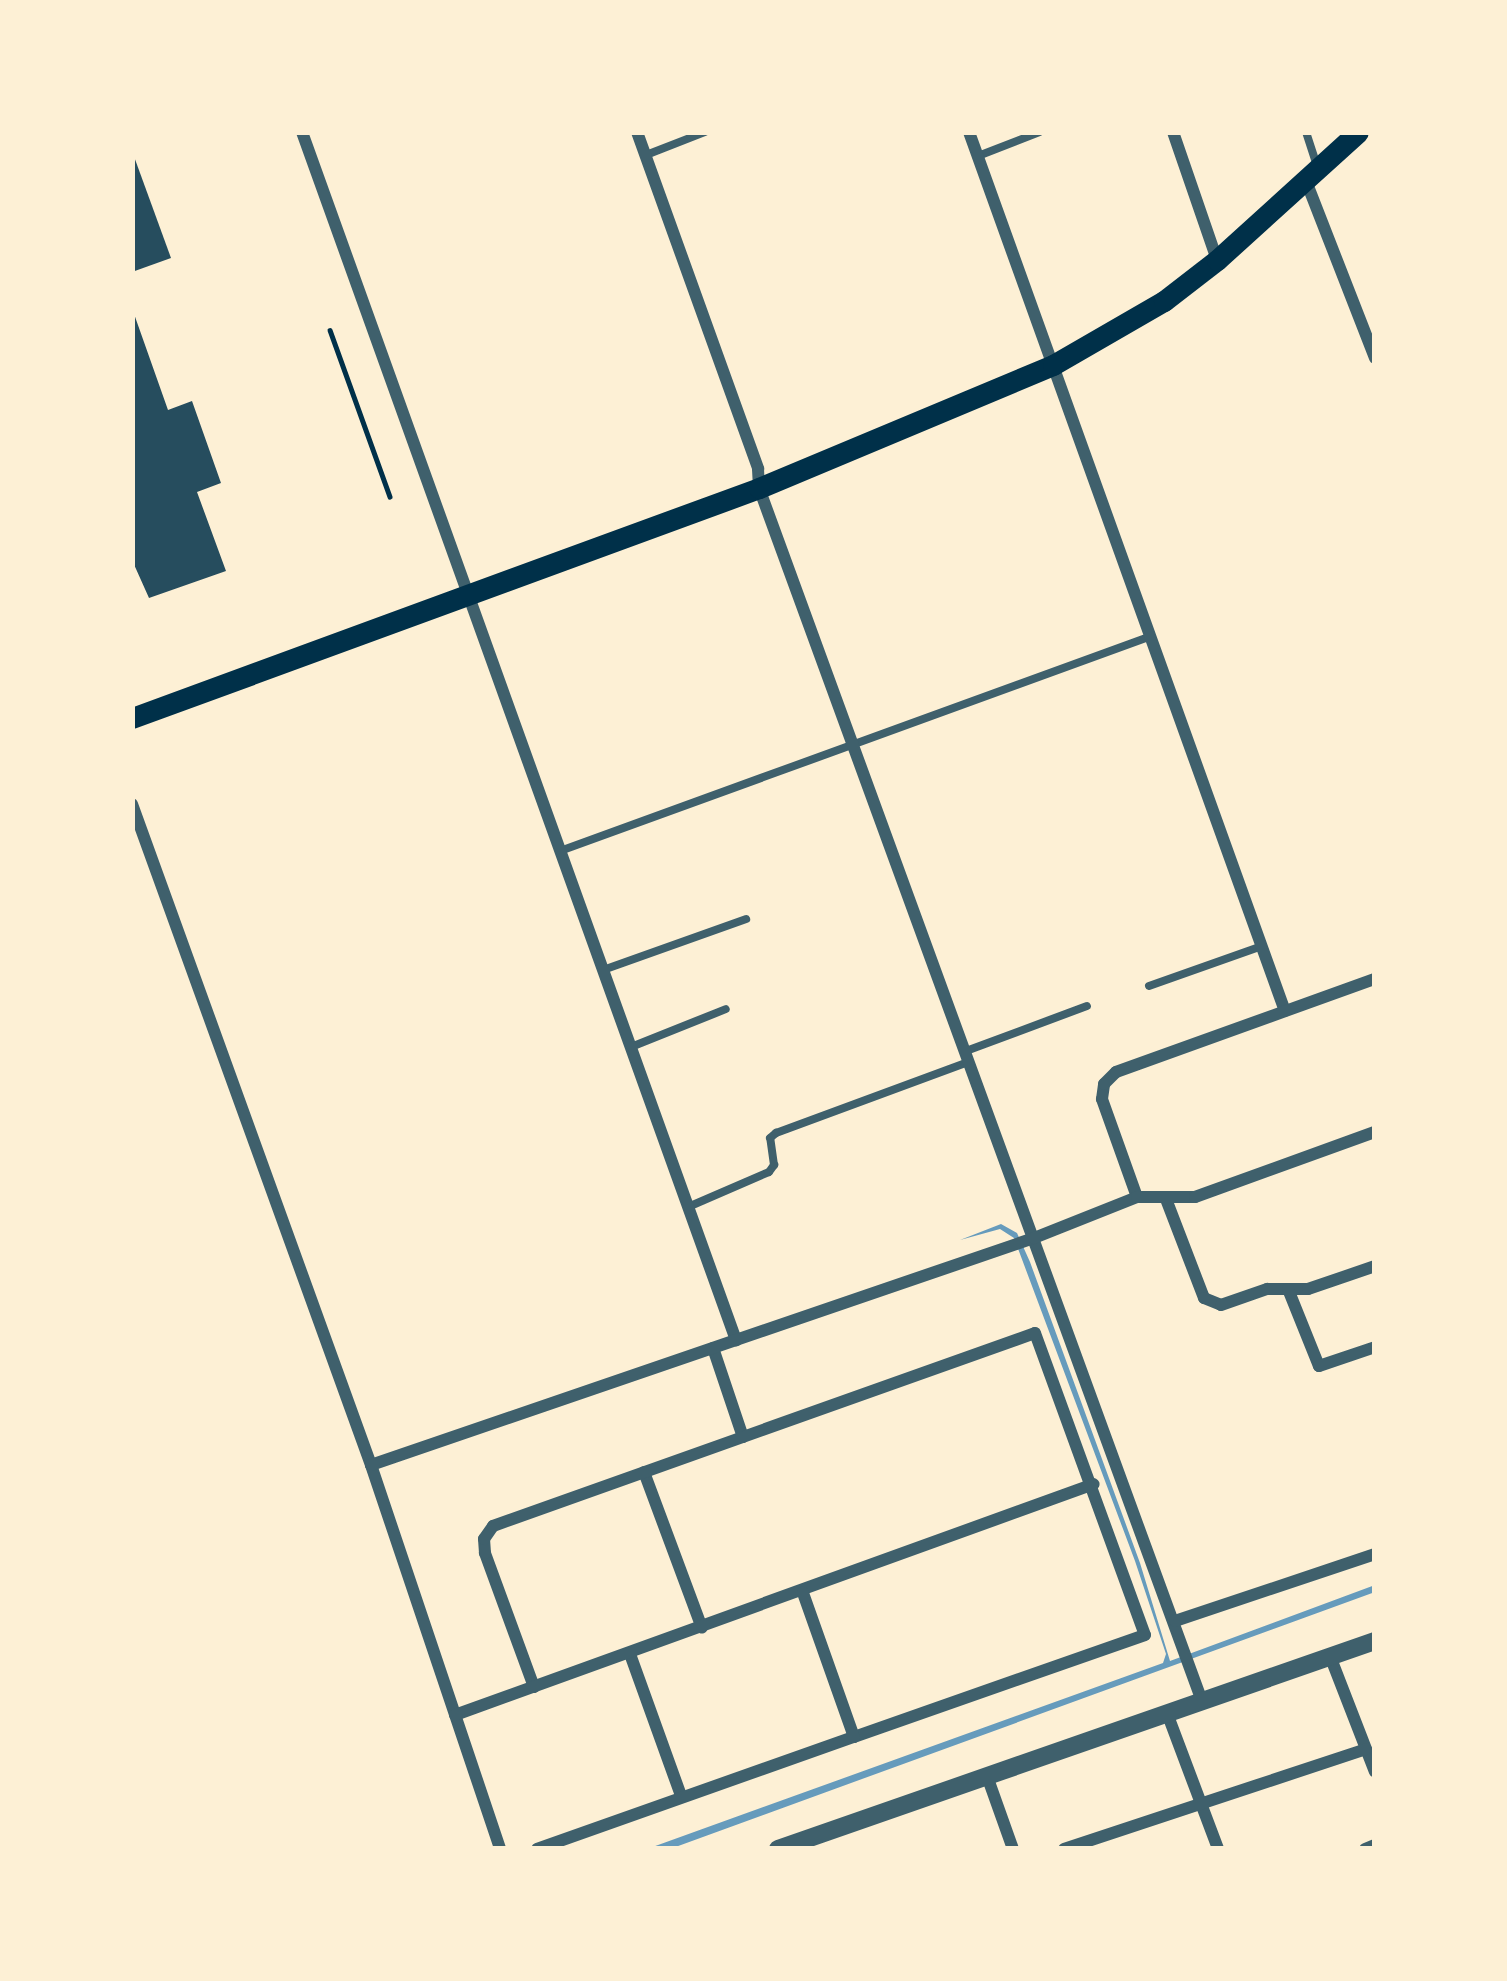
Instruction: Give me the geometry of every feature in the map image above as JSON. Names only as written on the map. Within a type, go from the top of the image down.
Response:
[{"type":"main road","points":[[132,718],[759,488],[1053,365],[1126,325],[1217,260],[1358,132]]},
{"type":"street","points":[[302,132],[736,1340]]},
{"type":"street","points":[[637,132],[758,469],[759,488],[1202,1701]]},
{"type":"street","points":[[969,132],[1285,1011]]},
{"type":"street","points":[[1173,132],[1217,260]]},
{"type":"street","points":[[1312,175],[1375,358]]},
{"type":"street","points":[[132,804],[370,1465],[500,1849]]},
{"type":"street","points":[[1137,1197],[1102,1099],[1104,1084],[1116,1072],[1375,979]]},
{"type":"street","points":[[370,1465],[1034,1238],[1137,1197],[1195,1197],[1375,1132]]},
{"type":"street","points":[[1166,1199],[1204,1298],[1221,1306],[1267,1289],[1308,1288],[1375,1266]]},
{"type":"street","points":[[1288,1289],[1319,1366],[1375,1347]]},
{"type":"street","points":[[534,1687],[484,1553],[484,1539],[493,1526],[1035,1333],[1094,1484],[1145,1635],[537,1849]]},
{"type":"street","points":[[713,1348],[743,1436]]},
{"type":"street","points":[[644,1472],[702,1628]]},
{"type":"street","points":[[455,1715],[1094,1484]]},
{"type":"street","points":[[1175,1622],[1375,1554]]},
{"type":"street","points":[[803,1593],[854,1737]]},
{"type":"street","points":[[778,1849],[1375,1641]]},
{"type":"street","points":[[630,1654],[681,1796]]},
{"type":"street","points":[[1330,1657],[1375,1772]]},
{"type":"street","points":[[1167,1713],[1218,1849]]},
{"type":"street","points":[[1064,1849],[1366,1749]]},
{"type":"street","points":[[987,1776],[1012,1849]]},
{"type":"street","points":[[1365,1849],[1375,1845]]},
{"type":"lane","points":[[645,155],[705,132]]},
{"type":"lane","points":[[978,156],[1040,132]]},
{"type":"lane","points":[[1306,132],[1312,175]]},
{"type":"lane","points":[[559,851],[1150,636]]},
{"type":"lane","points":[[602,970],[746,919]]},
{"type":"lane","points":[[1149,986],[1259,947]]},
{"type":"lane","points":[[688,1207],[769,1172],[774,1165],[770,1138],[776,1132],[1087,1006]]},
{"type":"lane","points":[[630,1048],[726,1009]]},
{"type":"path","points":[[330,330],[390,496]]},
{"type":"water","points":[[1001,1224],[1017,1233],[1030,1262],[1140,1563],[1170,1661],[1375,1585],[1375,1592],[670,1849],[647,1849],[1163,1663],[1166,1654],[1135,1561],[1014,1238],[1000,1229],[960,1240]]},
{"type":"building","points":[[132,151],[171,258],[132,272]]},
{"type":"building","points":[[133,311],[168,410],[192,401],[221,483],[197,492],[226,571],[149,598],[132,560]]}]
